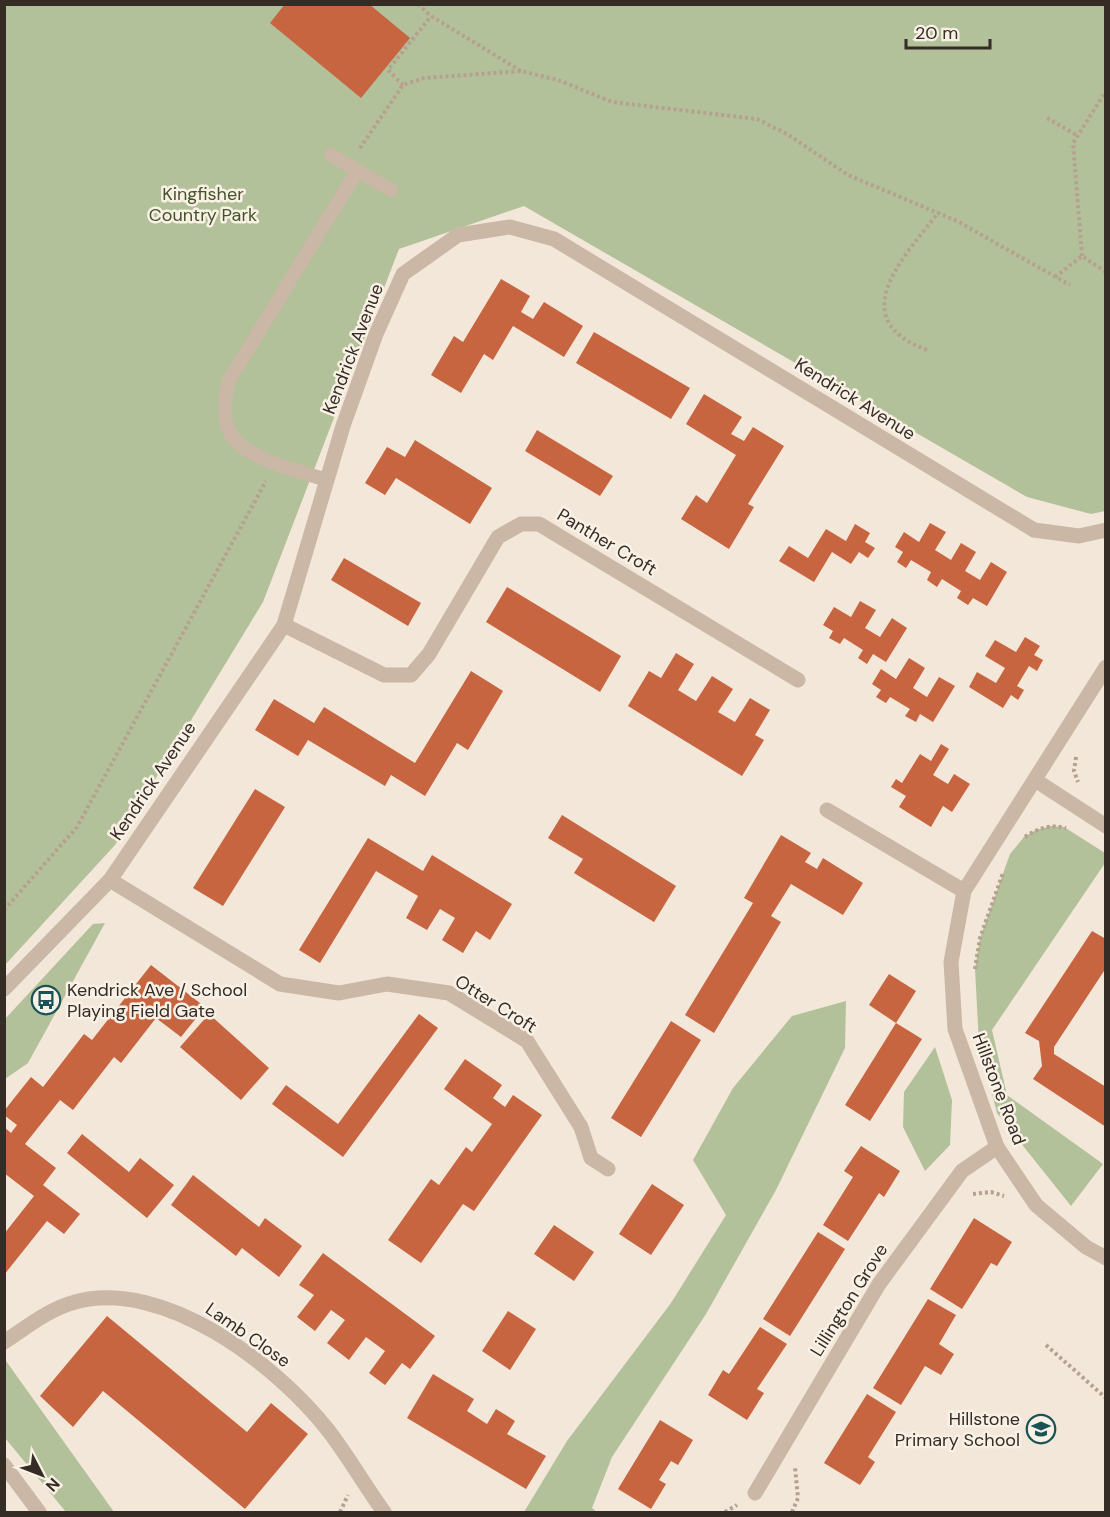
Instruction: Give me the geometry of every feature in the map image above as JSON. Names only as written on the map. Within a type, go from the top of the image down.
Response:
[{"type":"street","name":"Kendrick Avenue","points":[[4,989],[110,880],[284,625],[327,480],[376,334],[403,274],[458,235],[510,227],[554,239],[1034,530],[1079,536],[1106,530]]},
{"type":"street","name":"Panther Croft","points":[[284,625],[384,675],[411,675],[429,654],[498,537],[521,524],[539,524],[798,680]]},
{"type":"street","name":"Hillstone Road","points":[[1106,667],[964,891],[951,962],[955,1029],[997,1147],[1036,1205],[1086,1247],[1106,1258]]},
{"type":"street","points":[[1035,780],[1106,826]]},
{"type":"street","points":[[827,810],[964,891]]},
{"type":"street","name":"Otter Croft","points":[[110,880],[280,984],[339,993],[387,984],[449,993],[527,1041],[581,1127],[591,1158],[608,1169]]},
{"type":"street","name":"Lillington Grove","points":[[755,1493],[879,1284],[962,1171],[997,1147]]},
{"type":"street","name":"Lamb Close","points":[[4,1342],[50,1312],[75,1302],[97,1298],[135,1301],[171,1310],[201,1322],[252,1357],[295,1393],[328,1431],[384,1512]]},
{"type":"street","points":[[4,1465],[39,1512]]},
{"type":"lane","points":[[331,155],[391,190]]},
{"type":"lane","points":[[327,480],[249,453],[231,435],[224,408],[228,382],[353,168]]},
{"type":"path","points":[[418,4],[431,16],[521,71],[558,80],[612,102],[757,119],[787,134],[848,175],[957,221],[1070,285]]},
{"type":"path","points":[[403,85],[387,70],[431,16]]},
{"type":"path","points":[[353,168],[403,85],[424,78],[521,71]]},
{"type":"path","points":[[1082,256],[1073,143],[1106,91]]},
{"type":"path","points":[[1047,118],[1078,136]]},
{"type":"path","points":[[927,350],[908,343],[894,331],[884,315],[883,298],[891,277],[938,213]]},
{"type":"path","points":[[1055,277],[1082,256]]},
{"type":"path","points":[[1082,256],[1106,272]]},
{"type":"path","points":[[4,910],[77,827],[276,462]]},
{"type":"path","points":[[1064,827],[1085,796],[1074,771],[1077,753]]},
{"type":"path","points":[[1017,846],[1036,830],[1052,826],[1064,827],[1074,833]]},
{"type":"path","points":[[976,979],[980,939],[1006,865]]},
{"type":"path","points":[[966,1197],[992,1192],[1009,1198]]},
{"type":"path","points":[[1046,1345],[1106,1398]]},
{"type":"path","points":[[792,1512],[798,1498],[796,1460]]},
{"type":"green space","name":"Kingfisher Country Park","points":[[5,5],[1105,5],[1105,511],[1091,514],[1027,497],[524,206],[399,249],[263,602],[115,845],[5,965]]},
{"type":"green space","points":[[1051,826],[1064,827],[1105,853],[1105,863],[992,1030],[1007,1095],[1103,1164],[1071,1206],[997,1113],[979,1044],[975,969],[980,938],[1010,854],[1024,837],[1036,830]]},
{"type":"green space","points":[[105,923],[28,1063],[5,1079],[5,1019],[93,924]]},
{"type":"green space","points":[[846,1001],[845,1048],[776,1190],[706,1314],[612,1457],[592,1508],[597,1512],[524,1512],[567,1441],[671,1303],[726,1215],[693,1160],[733,1088],[792,1016]]},
{"type":"green space","points":[[935,1047],[952,1100],[950,1145],[925,1171],[903,1127],[904,1092]]},
{"type":"green space","points":[[6,1361],[114,1512],[66,1512],[5,1438]]},
{"type":"building","points":[[285,4],[369,4],[410,38],[361,98],[270,23]]},
{"type":"building","points":[[501,279],[530,296],[521,312],[533,319],[544,302],[583,326],[564,357],[513,326],[493,360],[484,354],[461,393],[431,375],[454,336],[463,342]]},
{"type":"building","points":[[594,332],[690,388],[671,419],[576,363]]},
{"type":"building","points":[[704,394],[742,417],[731,434],[744,441],[753,427],[784,446],[748,504],[754,507],[729,549],[681,519],[696,495],[707,503],[736,455],[686,424]]},
{"type":"building","points":[[537,430],[613,476],[600,496],[525,451]]},
{"type":"building","points":[[415,440],[492,488],[470,524],[396,478],[385,495],[365,483],[387,447],[405,457]]},
{"type":"building","points":[[930,523],[946,532],[935,550],[951,560],[961,543],[976,552],[965,571],[980,580],[991,562],[1007,572],[987,606],[973,598],[968,605],[957,598],[961,591],[942,579],[937,587],[927,580],[931,572],[911,560],[906,568],[897,562],[903,552],[895,547],[904,532],[919,542]]},
{"type":"building","points":[[855,524],[870,533],[865,542],[875,548],[868,558],[859,552],[851,564],[832,552],[814,582],[779,561],[789,546],[808,558],[826,529],[846,541]]},
{"type":"building","points":[[344,558],[421,603],[408,626],[331,580]]},
{"type":"building","points":[[507,587],[621,656],[600,692],[486,622]]},
{"type":"building","points":[[860,601],[876,610],[865,628],[880,637],[892,618],[907,628],[886,662],[873,654],[867,664],[858,658],[863,650],[844,638],[840,644],[829,638],[833,631],[823,625],[834,607],[851,617]]},
{"type":"building","points":[[1025,637],[1040,646],[1034,655],[1043,660],[1037,671],[1029,666],[1017,686],[1024,690],[1018,700],[1011,695],[1003,708],[969,687],[977,672],[996,683],[1005,668],[985,656],[995,640],[1016,652]]},
{"type":"building","points":[[676,653],[694,664],[678,690],[696,701],[712,676],[733,689],[718,712],[735,722],[750,698],[770,710],[755,735],[764,740],[742,776],[628,706],[649,671],[661,678]]},
{"type":"building","points":[[909,658],[925,668],[913,688],[927,697],[939,677],[955,686],[933,722],[920,714],[916,722],[905,716],[910,709],[890,697],[886,703],[876,697],[881,690],[872,684],[881,669],[896,679]]},
{"type":"building","points":[[471,671],[503,691],[468,750],[457,743],[425,796],[391,775],[385,786],[308,740],[298,756],[255,730],[274,699],[314,723],[324,707],[415,763]]},
{"type":"building","points":[[941,744],[949,749],[933,775],[948,784],[954,774],[970,784],[952,812],[943,806],[931,827],[899,807],[906,796],[891,787],[896,779],[902,783],[920,754],[931,761]]},
{"type":"building","points":[[255,789],[285,807],[223,906],[193,888]]},
{"type":"building","points":[[562,815],[676,886],[654,922],[574,873],[583,859],[548,838]]},
{"type":"building","points":[[781,835],[811,853],[805,862],[817,869],[823,858],[863,883],[843,915],[791,884],[771,916],[781,922],[714,1033],[685,1015],[753,903],[744,898]]},
{"type":"building","points":[[368,838],[423,871],[432,855],[512,904],[490,940],[476,931],[463,953],[442,940],[455,918],[440,909],[427,930],[406,918],[418,896],[376,871],[320,963],[299,950]]},
{"type":"building","points":[[1092,931],[1106,939],[1106,968],[1054,1047],[1054,1054],[1106,1087],[1106,1127],[1033,1079],[1042,1066],[1039,1041],[1025,1033]]},
{"type":"building","points":[[151,965],[205,1007],[181,1037],[156,1018],[121,1063],[114,1057],[73,1110],[60,1100],[25,1144],[56,1168],[43,1185],[80,1214],[64,1234],[47,1221],[4,1275],[4,1234],[34,1196],[4,1173],[4,1127],[11,1133],[17,1125],[4,1115],[4,1111],[31,1077],[43,1087],[84,1034],[92,1040]]},
{"type":"building","points":[[889,974],[916,991],[896,1023],[869,1005]]},
{"type":"building","points":[[209,1014],[269,1068],[241,1100],[180,1047]]},
{"type":"building","points":[[419,1014],[438,1028],[343,1157],[272,1104],[286,1085],[338,1124]]},
{"type":"building","points":[[671,1021],[701,1040],[641,1137],[611,1118]]},
{"type":"building","points":[[896,1023],[922,1039],[870,1121],[845,1105]]},
{"type":"building","points":[[465,1059],[502,1085],[493,1098],[505,1107],[513,1095],[542,1115],[474,1211],[463,1204],[421,1263],[388,1240],[431,1179],[439,1185],[466,1147],[472,1152],[492,1124],[444,1089]]},
{"type":"building","points":[[82,1134],[129,1172],[140,1158],[174,1185],[147,1218],[67,1153]]},
{"type":"building","points":[[861,1146],[900,1171],[884,1197],[879,1193],[848,1241],[823,1225],[853,1177],[844,1171]]},
{"type":"building","points":[[193,1175],[259,1227],[265,1218],[302,1246],[279,1277],[242,1248],[236,1256],[171,1205]]},
{"type":"building","points":[[652,1184],[684,1205],[651,1255],[619,1234]]},
{"type":"building","points":[[974,1218],[1012,1242],[997,1266],[991,1263],[962,1309],[930,1289]]},
{"type":"building","points":[[554,1225],[594,1252],[574,1281],[534,1254]]},
{"type":"building","points":[[818,1232],[845,1249],[790,1336],[763,1319]]},
{"type":"building","points":[[323,1253],[435,1336],[410,1369],[402,1363],[385,1385],[369,1373],[385,1351],[366,1337],[349,1360],[327,1343],[345,1320],[331,1310],[315,1331],[297,1317],[314,1295],[299,1285]]},
{"type":"building","points":[[928,1299],[956,1315],[939,1344],[954,1354],[941,1375],[925,1366],[901,1405],[873,1388]]},
{"type":"building","points":[[508,1311],[536,1329],[510,1370],[482,1351]]},
{"type":"building","points":[[107,1316],[247,1432],[271,1403],[308,1434],[245,1509],[103,1391],[73,1427],[40,1396]]},
{"type":"building","points":[[760,1327],[787,1344],[757,1389],[764,1393],[747,1420],[708,1395],[723,1370],[729,1374]]},
{"type":"building","points":[[433,1374],[474,1399],[467,1411],[487,1424],[496,1409],[515,1421],[507,1434],[546,1456],[526,1489],[407,1418]]},
{"type":"building","points":[[867,1394],[896,1412],[868,1457],[875,1462],[860,1485],[824,1463]]},
{"type":"building","points":[[660,1420],[693,1440],[678,1465],[671,1461],[659,1480],[666,1484],[651,1509],[618,1489]]},
{"type":"place","name":"Kendrick Ave / School Playing Field Gate","points":[[46,1000]]},
{"type":"place","name":"Hillstone Primary School","points":[[1041,1429]]}]
